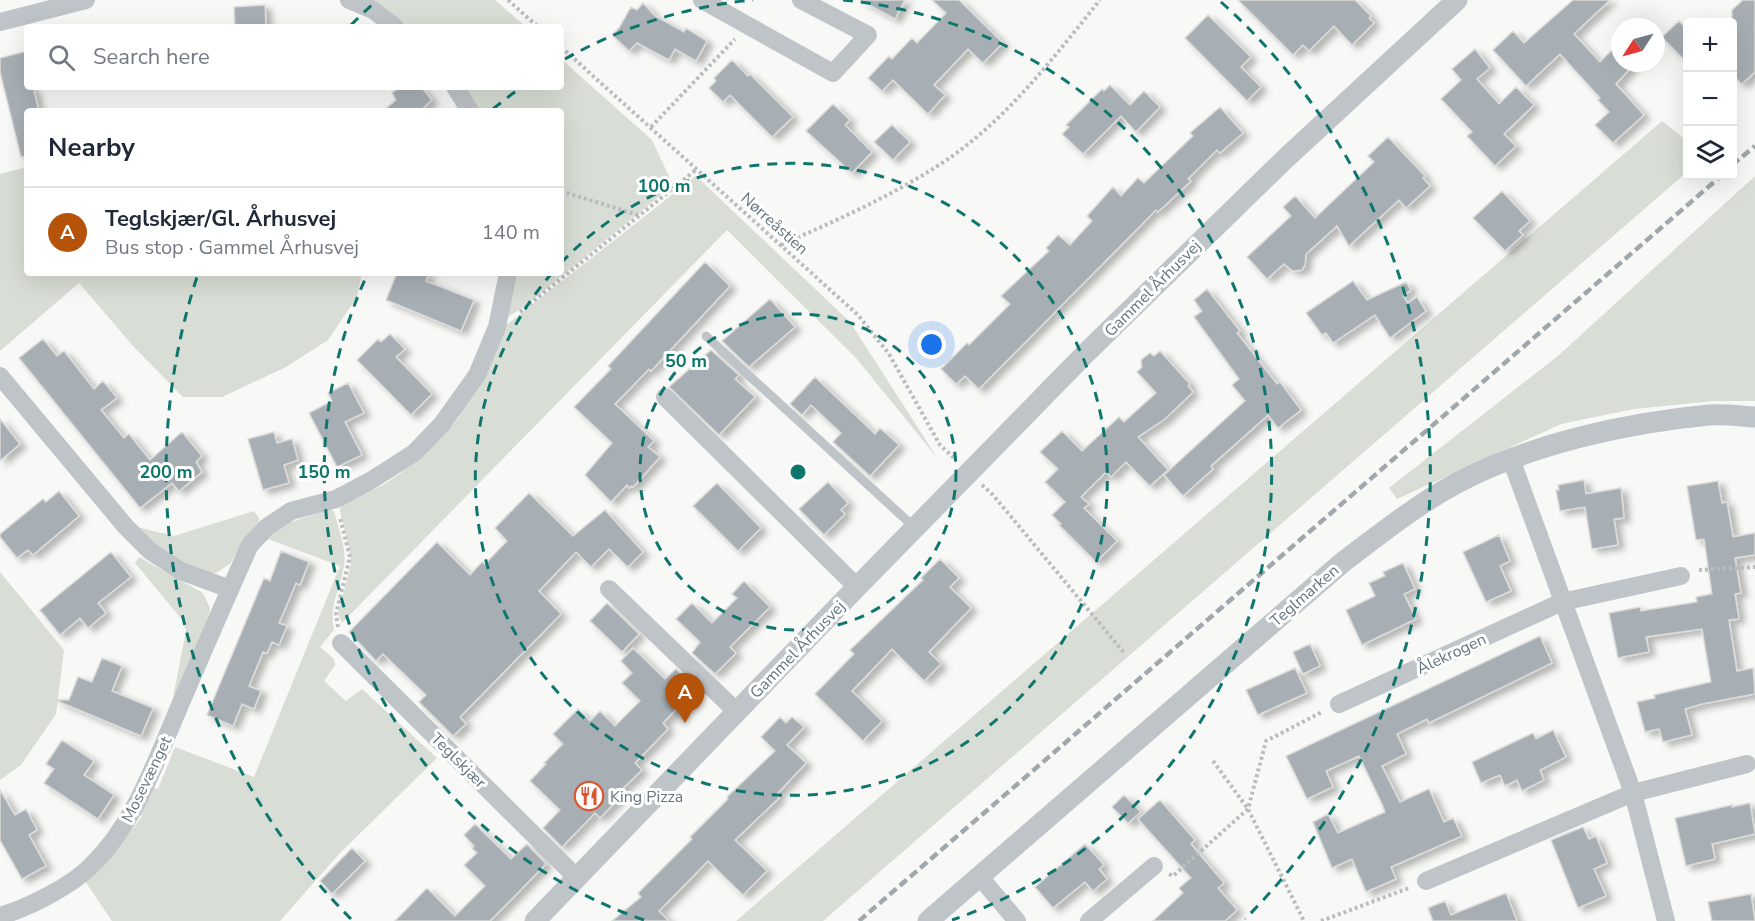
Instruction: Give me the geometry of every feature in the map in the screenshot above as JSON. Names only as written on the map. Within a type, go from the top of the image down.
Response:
[{"type":"street","points":[[0,22],[86,0]]},
{"type":"street","points":[[350,0],[374,10],[391,24]]},
{"type":"street","points":[[702,0],[833,73],[868,35],[801,0]]},
{"type":"street","name":"Gammel Århusvej","points":[[535,921],[736,711],[1086,353],[1285,159],[1457,0]]},
{"type":"street","points":[[457,90],[468,108]]},
{"type":"street","name":"Mosevænget","points":[[0,916],[14,912],[51,894],[90,867],[120,832],[144,788],[250,545],[267,527],[291,511],[336,499],[370,481],[414,453],[442,424],[477,375],[497,327],[507,276]]},
{"type":"street","points":[[0,376],[126,527],[150,551],[181,571],[230,589]]},
{"type":"street","name":"Gammel Århusvej","points":[[665,397],[857,587]]},
{"type":"street","name":"Teglmarken","points":[[928,921],[1343,562],[1399,520],[1455,484],[1511,459],[1561,443],[1625,428],[1711,415],[1755,417]]},
{"type":"street","points":[[1511,459],[1633,793],[1666,921]]},
{"type":"street","name":"Ålekrogen","points":[[1339,704],[1562,602],[1682,576]]},
{"type":"street","name":"Gammel Århusvej","points":[[609,589],[736,711]]},
{"type":"street","name":"Teglskjær","points":[[341,643],[576,877]]},
{"type":"street","points":[[1426,881],[1633,793],[1747,764]]},
{"type":"street","points":[[1089,921],[1154,866]]},
{"type":"street","points":[[979,876],[1017,921]]},
{"type":"lane","points":[[706,336],[915,528]]},
{"type":"path","points":[[508,0],[535,24]]},
{"type":"path","points":[[781,245],[883,199],[949,158],[988,126],[1033,83],[1100,0]]},
{"type":"path","points":[[651,127],[749,26]]},
{"type":"path","name":"Nørreåstien","points":[[564,50],[864,323],[889,354],[940,445]]},
{"type":"path","points":[[497,327],[525,309],[697,169]]},
{"type":"path","points":[[564,192],[641,216]]},
{"type":"path","points":[[993,495],[1125,654]]},
{"type":"path","points":[[336,499],[350,557],[336,614],[341,643]]},
{"type":"path","points":[[1682,576],[1689,571],[1755,567]]},
{"type":"path","points":[[1154,866],[1173,876],[1248,809],[1266,741],[1339,704]]},
{"type":"path","points":[[1213,761],[1248,809],[1304,921]]},
{"type":"path","points":[[1321,921],[1426,881]]},
{"type":"shaded area","points":[[366,0],[495,0],[523,24],[402,24]]},
{"type":"shaded area","points":[[564,62],[652,140],[673,185],[564,274],[564,108],[473,108],[466,90],[564,90]]},
{"type":"shaded area","points":[[1662,121],[1683,138],[1683,175],[823,921],[736,921]]},
{"type":"shaded area","points":[[24,168],[24,276],[361,276],[357,297],[328,340],[286,367],[222,397],[183,397],[133,346],[79,283],[0,351],[0,174]]},
{"type":"shaded area","points":[[696,176],[850,322],[938,459],[856,358],[727,230],[342,623],[338,614],[351,564],[340,511],[341,505],[379,487],[402,472],[423,455],[451,426],[460,416],[456,412],[471,389],[476,392],[496,351],[505,326]]},
{"type":"shaded area","points":[[1755,176],[1755,401],[1714,401],[1634,409],[1561,424],[1397,499],[1389,488],[1559,355]]},
{"type":"shaded area","points":[[514,276],[562,276],[525,306],[508,317]]},
{"type":"shaded area","points":[[330,509],[334,511],[345,559],[334,605],[334,630],[320,647],[334,659],[335,665],[324,681],[346,701],[362,689],[437,758],[339,854],[280,921],[112,921],[85,881],[118,849],[142,816],[138,813],[151,787],[158,789],[175,747],[254,777],[340,566],[268,539],[285,524]]},
{"type":"shaded area","points":[[254,511],[259,518],[259,524],[246,537],[230,564],[216,573],[200,572],[155,547],[137,527],[174,536]]},
{"type":"shaded area","points":[[139,557],[203,593],[210,608],[201,638],[172,703],[186,631],[183,621],[135,563]]},
{"type":"shaded area","points":[[0,572],[64,650],[56,714],[21,765],[0,780]]},
{"type":"building","points":[[860,0],[905,0],[895,19]]},
{"type":"building","points":[[932,0],[959,0],[1003,43],[983,63],[968,49],[934,85],[945,95],[928,114],[893,80],[882,91],[868,78],[889,56],[892,59],[912,38],[917,43],[946,13]]},
{"type":"building","points":[[1238,0],[1355,0],[1371,16],[1369,18],[1374,23],[1352,45],[1334,26],[1309,51],[1303,45],[1293,55]]},
{"type":"building","points":[[1573,0],[1610,0],[1574,34],[1600,62],[1611,51],[1611,72],[1627,72],[1616,84],[1644,115],[1613,143],[1595,125],[1609,112],[1598,100],[1600,98],[1560,54],[1526,86],[1493,50],[1513,31],[1524,43]]},
{"type":"building","points":[[1743,0],[1755,0],[1755,72],[1742,84],[1737,80],[1737,18],[1732,18],[1732,10]]},
{"type":"building","points":[[643,3],[655,16],[684,32],[686,28],[707,41],[696,61],[675,49],[669,60],[637,43],[629,51],[612,35],[619,28],[631,7],[637,10]]},
{"type":"building","points":[[265,5],[266,24],[235,24],[234,7]]},
{"type":"building","points":[[1208,15],[1251,57],[1241,67],[1261,87],[1247,101],[1185,38]]},
{"type":"building","points":[[1679,21],[1683,25],[1683,59],[1665,40],[1665,34]]},
{"type":"building","points":[[1475,49],[1490,68],[1477,79],[1499,104],[1516,87],[1534,105],[1504,134],[1516,146],[1495,166],[1467,136],[1472,132],[1441,99],[1461,80],[1452,69]]},
{"type":"building","points":[[24,52],[24,90],[34,90],[38,108],[24,108],[24,156],[21,157],[0,72],[0,58]]},
{"type":"building","points":[[732,60],[748,76],[750,74],[793,117],[772,137],[730,95],[723,102],[709,88],[716,81],[714,78]]},
{"type":"building","points":[[1110,85],[1130,105],[1144,91],[1160,107],[1136,132],[1121,116],[1083,154],[1062,134],[1069,127],[1066,125],[1102,89],[1104,91]]},
{"type":"building","points":[[396,90],[424,90],[432,100],[423,108],[387,108],[396,100],[392,93]]},
{"type":"building","points":[[833,104],[850,120],[845,125],[872,152],[852,173],[806,131]]},
{"type":"building","points":[[1220,107],[1243,133],[1220,153],[1217,150],[1188,179],[1191,181],[1158,212],[1156,210],[979,389],[965,376],[956,384],[941,369],[1010,304],[1001,296],[1049,251],[1046,248],[1058,235],[1070,245],[1092,221],[1087,216],[1113,187],[1121,196],[1138,178],[1144,183],[1193,136],[1190,133]]},
{"type":"building","points":[[892,125],[910,142],[893,160],[874,142]]},
{"type":"building","points":[[1388,137],[1425,176],[1423,178],[1430,186],[1406,208],[1399,200],[1349,246],[1337,226],[1306,254],[1302,270],[1293,271],[1284,264],[1267,279],[1247,257],[1291,216],[1283,207],[1295,196],[1315,218],[1374,162],[1368,156]]},
{"type":"building","points":[[1502,191],[1530,221],[1519,231],[1523,235],[1505,251],[1473,218]]},
{"type":"building","points":[[705,262],[730,286],[651,371],[649,369],[615,404],[654,441],[648,447],[660,457],[633,487],[629,488],[627,485],[611,502],[585,475],[612,443],[574,407],[611,369],[608,366]]},
{"type":"building","points":[[396,276],[428,276],[426,281],[474,300],[461,331],[386,300]]},
{"type":"building","points":[[1353,281],[1367,300],[1406,282],[1411,290],[1403,296],[1408,303],[1417,297],[1426,311],[1390,338],[1375,315],[1333,343],[1326,333],[1322,335],[1306,313]]},
{"type":"building","points":[[1207,289],[1240,331],[1237,333],[1277,384],[1280,382],[1301,410],[1278,428],[1268,415],[1211,466],[1213,469],[1183,496],[1164,475],[1245,401],[1232,385],[1239,379],[1194,317],[1202,311],[1194,300]]},
{"type":"building","points":[[770,299],[795,327],[749,367],[722,341]]},
{"type":"building","points":[[390,334],[405,349],[396,357],[432,394],[411,415],[357,360],[378,339],[381,342]]},
{"type":"building","points":[[43,339],[57,356],[64,351],[94,389],[103,381],[117,398],[101,410],[124,438],[129,434],[150,460],[182,432],[202,456],[196,462],[202,472],[179,491],[172,483],[140,508],[19,358]]},
{"type":"building","points":[[711,350],[739,375],[735,379],[755,397],[719,435],[669,387]]},
{"type":"building","points":[[1160,351],[1190,384],[1188,386],[1193,392],[1165,419],[1138,437],[1168,470],[1150,486],[1126,462],[1111,477],[1106,472],[1081,497],[1089,504],[1084,508],[1117,541],[1096,562],[1052,515],[1065,502],[1045,482],[1058,469],[1040,452],[1062,431],[1082,451],[1119,417],[1124,422],[1156,393],[1137,372],[1142,367],[1141,360],[1150,353],[1154,356]]},
{"type":"building","points":[[815,377],[875,434],[880,428],[899,445],[870,476],[833,442],[841,433],[811,405],[802,415],[790,404]]},
{"type":"building","points":[[348,383],[364,413],[345,422],[362,455],[337,467],[309,413],[332,401],[328,393]]},
{"type":"building","points":[[0,419],[20,444],[0,461]]},
{"type":"building","points":[[274,432],[277,443],[292,439],[298,460],[284,465],[289,483],[263,490],[248,439]]},
{"type":"building","points":[[1584,480],[1586,494],[1621,488],[1624,518],[1614,519],[1618,545],[1592,549],[1585,507],[1560,511],[1556,490],[1559,490],[1558,485]]},
{"type":"building","points":[[1718,481],[1722,503],[1727,502],[1733,537],[1755,533],[1755,555],[1735,558],[1741,593],[1735,594],[1739,619],[1729,620],[1737,671],[1753,668],[1755,694],[1685,709],[1692,735],[1663,742],[1659,729],[1645,732],[1637,702],[1655,698],[1654,695],[1711,682],[1702,629],[1646,637],[1649,652],[1618,658],[1609,613],[1640,607],[1641,611],[1697,602],[1696,597],[1712,594],[1704,539],[1696,540],[1687,486]]},
{"type":"building","points":[[828,482],[848,503],[841,510],[845,514],[824,535],[799,509]]},
{"type":"building","points":[[717,483],[761,528],[738,551],[693,506]]},
{"type":"building","points":[[59,491],[79,516],[33,555],[28,550],[17,558],[0,534],[43,499],[46,502]]},
{"type":"building","points":[[529,493],[573,536],[605,510],[643,552],[628,567],[609,549],[591,567],[576,552],[539,591],[561,614],[460,717],[466,724],[453,736],[419,702],[426,695],[383,654],[376,661],[349,632],[437,542],[470,575],[482,562],[485,564],[507,541],[495,528]]},
{"type":"building","points":[[1499,535],[1510,561],[1500,566],[1511,591],[1486,602],[1463,552]]},
{"type":"building","points":[[281,551],[309,562],[300,585],[296,583],[279,623],[287,626],[279,645],[272,642],[267,653],[263,652],[249,686],[261,691],[254,709],[242,704],[233,726],[207,715],[264,578],[270,581]]},
{"type":"building","points":[[111,552],[131,577],[98,603],[106,613],[88,628],[80,618],[60,635],[40,610]]},
{"type":"building","points":[[940,559],[959,578],[950,587],[971,608],[929,652],[941,664],[924,681],[892,649],[852,691],[882,721],[863,741],[815,694],[854,654],[850,650],[923,580],[921,578]]},
{"type":"building","points":[[1403,563],[1415,589],[1404,594],[1416,619],[1362,645],[1346,610],[1375,596],[1369,583],[1385,576],[1383,572]]},
{"type":"building","points":[[744,581],[770,607],[730,647],[736,653],[715,674],[692,653],[700,642],[676,619],[692,603],[712,623],[737,598],[732,594]]},
{"type":"building","points":[[607,603],[639,634],[622,652],[590,621]]},
{"type":"building","points":[[1540,636],[1552,663],[1429,723],[1427,719],[1397,734],[1406,754],[1382,766],[1400,802],[1429,789],[1444,822],[1453,818],[1462,836],[1391,867],[1396,879],[1366,892],[1352,859],[1332,868],[1313,822],[1328,814],[1338,833],[1385,812],[1382,804],[1359,756],[1326,771],[1333,787],[1307,799],[1286,756]]},
{"type":"building","points":[[1310,644],[1320,666],[1303,674],[1293,652]]},
{"type":"building","points":[[633,648],[665,679],[676,669],[696,688],[663,723],[668,729],[635,763],[642,770],[616,795],[619,798],[600,818],[595,813],[562,847],[543,828],[560,810],[530,781],[563,744],[553,734],[578,709],[590,721],[600,711],[615,726],[640,701],[622,683],[632,673],[621,661]]},
{"type":"building","points":[[102,658],[122,666],[112,691],[153,708],[141,736],[55,700],[69,700],[78,677],[92,682]]},
{"type":"building","points":[[1295,668],[1307,693],[1258,715],[1246,690]]},
{"type":"building","points":[[780,717],[786,723],[792,717],[804,727],[787,745],[806,763],[776,795],[779,798],[735,840],[767,871],[743,895],[708,861],[659,911],[669,921],[612,921],[641,897],[638,893],[692,839],[690,837],[728,799],[727,797],[775,751],[761,737]]},
{"type":"building","points":[[1553,730],[1566,757],[1540,770],[1544,780],[1522,791],[1517,780],[1505,786],[1500,775],[1481,783],[1472,762],[1533,733],[1536,739]]},
{"type":"building","points":[[62,740],[94,761],[84,775],[114,795],[98,819],[44,783],[54,769],[46,764]]},
{"type":"building","points":[[0,790],[15,815],[26,809],[37,830],[29,835],[46,866],[22,879],[0,840]]},
{"type":"building","points":[[1124,795],[1141,812],[1128,823],[1112,807]]},
{"type":"building","points":[[1160,800],[1195,840],[1191,844],[1224,883],[1218,888],[1237,910],[1225,921],[1153,921],[1183,893],[1179,888],[1191,878],[1138,819]]},
{"type":"building","points":[[1750,803],[1755,834],[1712,844],[1715,859],[1686,866],[1675,818]]},
{"type":"building","points":[[475,824],[511,859],[527,844],[546,864],[490,921],[395,921],[427,888],[455,916],[485,886],[464,865],[477,853],[464,835]]},
{"type":"building","points":[[1583,827],[1589,839],[1596,836],[1607,863],[1594,869],[1606,896],[1578,908],[1551,840]]},
{"type":"building","points":[[1085,844],[1104,865],[1099,869],[1107,879],[1093,891],[1085,882],[1053,908],[1035,887]]},
{"type":"building","points":[[352,848],[365,861],[332,894],[320,881]]},
{"type":"building","points":[[1506,893],[1517,921],[1433,921],[1428,908],[1445,901],[1451,915]]},
{"type":"building","points":[[1751,894],[1755,921],[1712,921],[1708,902]]},
{"type":"railway","points":[[1737,161],[1755,146]]},
{"type":"railway","points":[[859,921],[1716,180]]},
{"type":"place","name":"Teglskjær/Gl. Århusvej","points":[[685,723]]},
{"type":"place","name":"King Pizza","points":[[589,796]]}]
